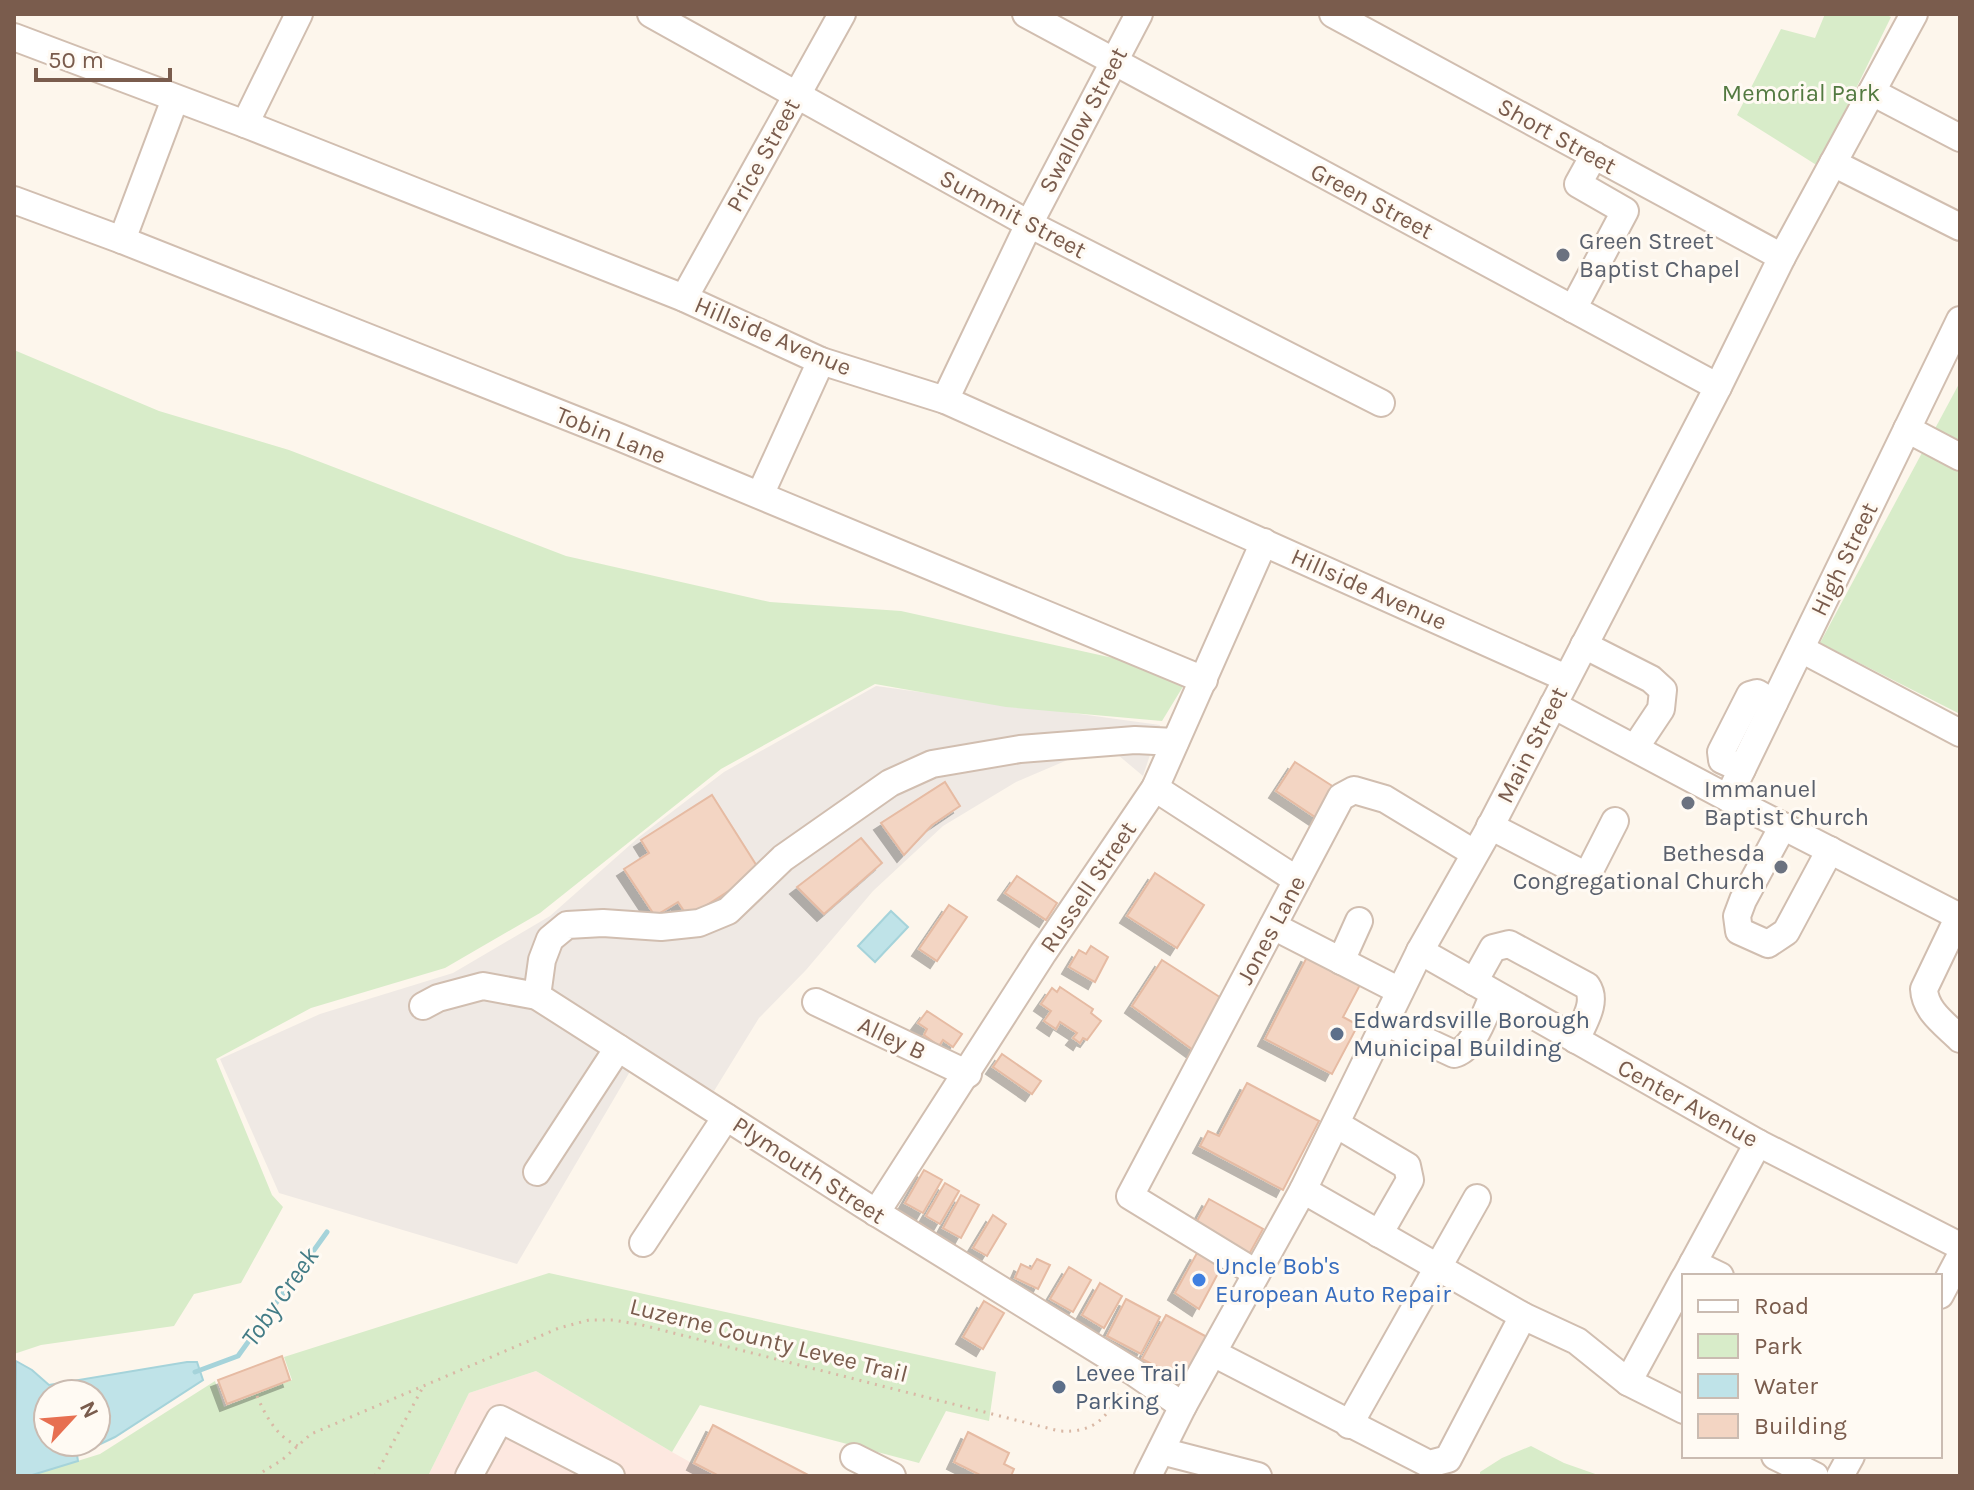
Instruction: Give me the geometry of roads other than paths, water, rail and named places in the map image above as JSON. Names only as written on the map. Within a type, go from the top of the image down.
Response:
[{"type":"street","points":[[245,124],[299,14]]},
{"type":"street","name":"Summit Street","points":[[651,14],[1029,224],[1381,403]]},
{"type":"street","name":"Price Street","points":[[684,298],[842,14]]},
{"type":"street","name":"Green Street","points":[[1026,14],[1718,387]]},
{"type":"street","name":"Swallow Street","points":[[945,400],[1029,224],[1139,14]]},
{"type":"street","name":"Short Street","points":[[1333,14],[1782,257]]},
{"type":"street","name":"Main Street","points":[[1148,1476],[1183,1406],[1303,1190],[1420,951],[1490,826],[1718,387],[1782,257],[1914,14]]},
{"type":"street","name":"Hillside Avenue","points":[[14,37],[245,124],[684,298],[821,361],[945,400],[1566,678]]},
{"type":"street","points":[[1872,92],[1960,138]]},
{"type":"street","points":[[122,240],[175,99]]},
{"type":"street","points":[[1573,309],[1625,211],[1578,184],[1594,155]]},
{"type":"street","points":[[1833,163],[1960,227]]},
{"type":"street","name":"Tobin Lane","points":[[14,200],[122,240],[760,495],[1204,680]]},
{"type":"street","name":"High Street","points":[[1728,798],[1960,320]]},
{"type":"street","points":[[760,495],[821,361]]},
{"type":"street","points":[[1907,429],[1960,457]]},
{"type":"street","name":"Russell Street","points":[[876,1213],[1043,953],[1155,788],[1264,542]]},
{"type":"street","points":[[1584,645],[1651,679],[1663,690],[1661,709],[1635,748]]},
{"type":"street","points":[[1801,649],[1960,733]]},
{"type":"street","points":[[1553,705],[1959,916],[1924,989],[1924,1000],[1960,1039]]},
{"type":"street","points":[[537,996],[542,960],[550,939],[567,925],[603,923],[661,927],[699,923],[728,911],[783,858],[890,783],[932,764],[1020,749],[1135,740],[1175,742]]},
{"type":"street","points":[[1155,788],[1297,880]]},
{"type":"street","name":"Jones Lane","points":[[1256,1273],[1130,1196],[1341,797],[1354,790],[1385,799],[1474,853]]},
{"type":"street","points":[[1490,826],[1587,876],[1615,821]]},
{"type":"street","points":[[1783,826],[1743,900],[1737,916],[1739,931],[1768,944],[1786,932],[1830,850]]},
{"type":"street","points":[[1341,961],[1359,921]]},
{"type":"street","points":[[1273,926],[1400,991]]},
{"type":"street","points":[[1385,1022],[1454,1054],[1459,1053],[1469,1045],[1493,948],[1509,944],[1587,986],[1592,993],[1592,1002],[1576,1040]]},
{"type":"street","name":"Center Avenue","points":[[1420,951],[1758,1143],[1960,1246]]},
{"type":"street","name":"Plymouth Street","points":[[423,1006],[438,998],[483,986],[537,996],[1183,1406]]},
{"type":"street","name":"Alley B","points":[[816,1002],[968,1074]]},
{"type":"street","points":[[537,1172],[618,1048]]},
{"type":"street","points":[[643,1243],[726,1117]]},
{"type":"street","points":[[1336,1124],[1407,1166],[1410,1173],[1410,1180],[1379,1234]]},
{"type":"street","points":[[1688,1273],[1758,1143]]},
{"type":"street","points":[[1303,1190],[1523,1316],[1577,1341],[1628,1382],[1682,1409]]},
{"type":"street","points":[[1349,1425],[1477,1198]]},
{"type":"street","points":[[1949,1289],[1960,1257]]},
{"type":"street","points":[[1628,1382],[1682,1284]]},
{"type":"street","points":[[1213,1353],[1429,1464],[1448,1459],[1523,1316]]},
{"type":"street","points":[[469,1476],[500,1419],[611,1476]]},
{"type":"street","points":[[1161,1451],[1258,1476]]},
{"type":"street","points":[[854,1457],[892,1476]]},
{"type":"street","points":[[1779,1458],[1815,1476]]},
{"type":"street","points":[[1840,1476],[1850,1458]]},
{"type":"water","points":[[891,911],[908,927],[875,962],[858,946]]},
{"type":"water","name":"Toby Creek","points":[[16,1361],[41,1378],[32,1378],[32,1458],[78,1458],[78,1461],[29,1476],[14,1476]]},
{"type":"water","name":"Toby Creek","points":[[197,1362],[203,1380],[112,1438],[112,1378],[91,1378]]},
{"type":"waterway","name":"Toby Creek","points":[[195,1372],[238,1356],[327,1232]]},
{"type":"place","name":"Green Street Baptist Chapel","points":[[1563,255]]},
{"type":"place","name":"Immanuel Baptist Church","points":[[1688,803]]},
{"type":"place","name":"Bethesda Congregational Church","points":[[1781,867]]},
{"type":"place","name":"Edwardsville Borough Municipal Building","points":[[1337,1034]]},
{"type":"place","name":"Uncle Bob's European Auto Repair","points":[[1199,1280]]},
{"type":"place","name":"Levee Trail Parking","points":[[1059,1387]]},
{"type":"park label","name":"Memorial Park","points":[[1801,93]]}]
